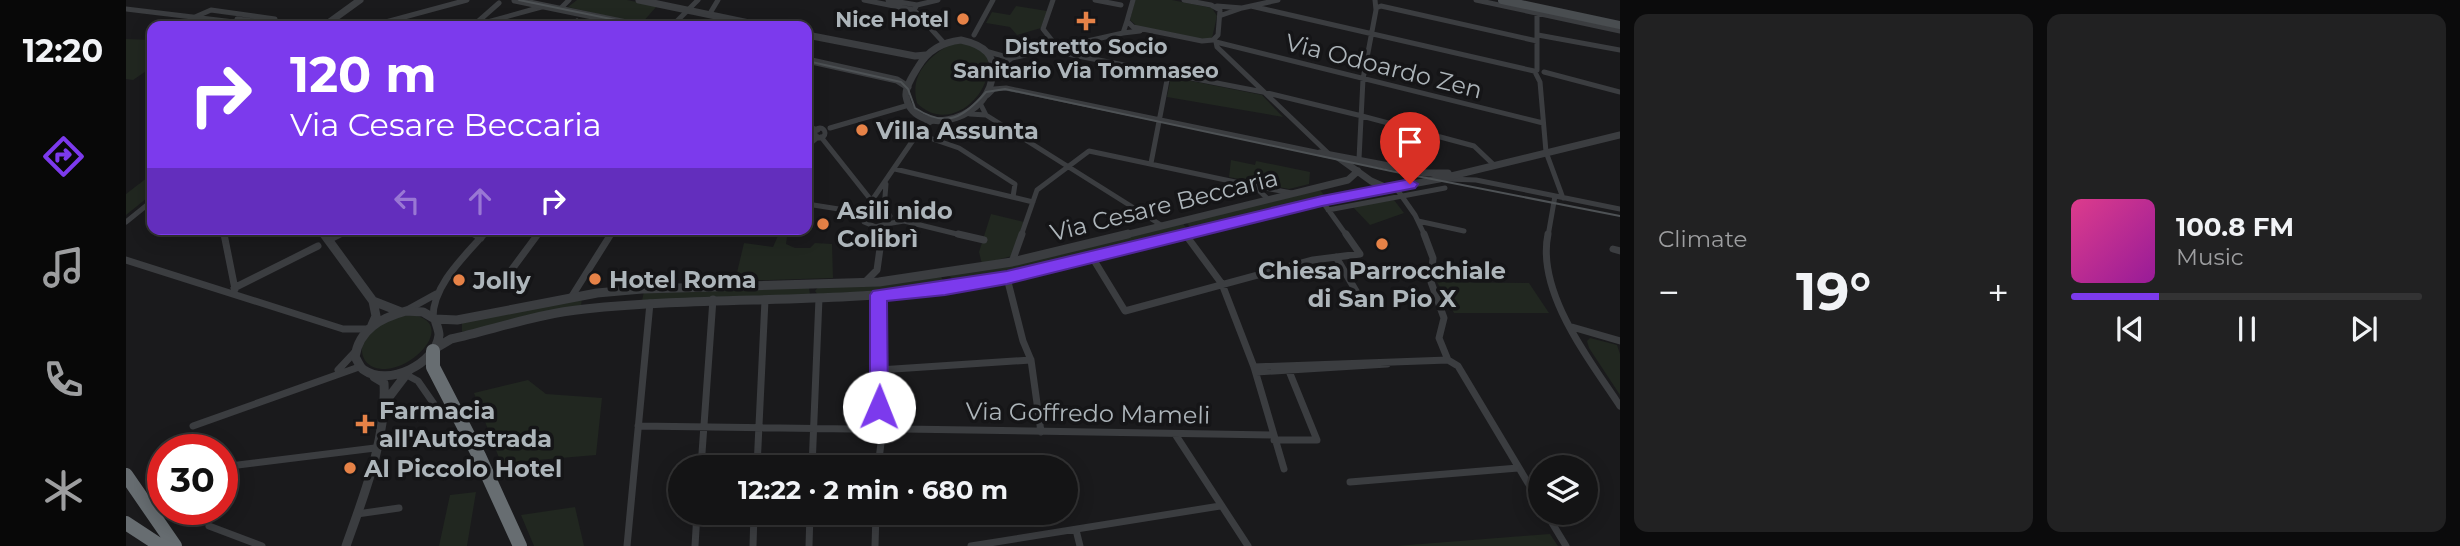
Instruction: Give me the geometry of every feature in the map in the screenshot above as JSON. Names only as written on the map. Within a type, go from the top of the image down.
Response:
[{"type":"highway","points":[[433,350],[433,367],[479,456],[520,546]]},
{"type":"highway","points":[[126,475],[175,546]]},
{"type":"highway","points":[[126,523],[161,546]]},
{"type":"main road","points":[[1502,0],[1620,28]]},
{"type":"main road","points":[[1526,0],[1620,20]]},
{"type":"street","points":[[331,21],[359,0]]},
{"type":"street","points":[[389,21],[467,0]]},
{"type":"street","points":[[515,0],[617,21]]},
{"type":"street","points":[[560,9],[569,0]]},
{"type":"street","points":[[639,0],[668,3],[739,21]]},
{"type":"street","points":[[677,21],[698,0]]},
{"type":"street","points":[[709,15],[718,0]]},
{"type":"street","points":[[864,0],[915,8],[937,0]]},
{"type":"street","points":[[888,0],[915,8],[943,42]]},
{"type":"street","points":[[993,0],[974,35],[943,42],[926,55],[906,95],[909,105],[917,113],[936,120],[956,120],[970,114],[994,89],[1006,88],[1320,153],[1411,170],[1459,173]]},
{"type":"street","points":[[1053,0],[1044,29],[1058,48]]},
{"type":"street","points":[[1095,0],[1121,5],[1130,10]]},
{"type":"street","points":[[1184,0],[1242,8]]},
{"type":"street","points":[[1222,15],[1278,0]]},
{"type":"street","points":[[1476,0],[1537,10],[1546,152],[1563,198]]},
{"type":"street","points":[[1123,33],[1133,1]]},
{"type":"street","points":[[1121,5],[1133,1]]},
{"type":"street","points":[[479,21],[499,3]]},
{"type":"street","points":[[1358,171],[1363,79],[1377,4],[1538,38],[1620,50]]},
{"type":"street","points":[[1211,5],[1220,10],[1222,15],[1217,47],[1321,149],[1334,155]]},
{"type":"street","points":[[500,21],[545,6]]},
{"type":"street","points":[[1251,6],[1620,92]]},
{"type":"street","points":[[126,9],[249,21]]},
{"type":"street","points":[[195,17],[211,10],[275,19],[273,21]]},
{"type":"street","points":[[235,20],[243,14]]},
{"type":"street","points":[[1127,21],[1133,27],[1202,41],[1213,40],[1218,35]]},
{"type":"street","points":[[993,73],[1012,58],[1123,33],[1150,31]]},
{"type":"street","points":[[974,35],[980,45],[989,52],[1012,58]]},
{"type":"street","points":[[812,36],[915,56],[926,55]]},
{"type":"street","points":[[959,40],[980,45]]},
{"type":"street","name":"Via Odoardo Zen","points":[[1216,42],[1543,123]]},
{"type":"street","points":[[1047,50],[1263,92],[1362,116],[1474,146],[1494,164]]},
{"type":"street","points":[[988,95],[993,73],[993,60],[989,52]]},
{"type":"street","points":[[812,61],[897,80],[908,87]]},
{"type":"street","points":[[993,73],[1006,88]]},
{"type":"street","points":[[1151,163],[1168,75]]},
{"type":"street","points":[[812,141],[830,128],[909,105]]},
{"type":"street","points":[[981,105],[986,115]]},
{"type":"street","points":[[917,113],[922,127]]},
{"type":"street","points":[[970,114],[986,115],[1161,225]]},
{"type":"street","points":[[862,218],[871,200],[922,127],[936,120]]},
{"type":"street","points":[[812,129],[820,134],[871,200]]},
{"type":"street","points":[[812,135],[820,134]]},
{"type":"street","points":[[918,134],[959,148],[1015,184],[1013,197]]},
{"type":"street","points":[[1439,179],[1620,135]]},
{"type":"street","points":[[1012,262],[1039,187],[1089,150],[1294,193]]},
{"type":"street","points":[[1320,153],[1342,160],[1392,188],[1418,221],[1432,252],[1431,282],[1444,322],[1439,338],[1448,360]]},
{"type":"street","points":[[895,169],[1033,202]]},
{"type":"street","points":[[1406,186],[1413,181],[1411,170]]},
{"type":"street","name":"Via Cesare Beccaria","points":[[434,318],[460,320],[572,296],[642,289],[864,283],[941,274],[1012,262],[1347,180],[1358,171]]},
{"type":"street","points":[[1439,179],[1471,180],[1620,209]]},
{"type":"street","name":"Via Cesare Beccaria","points":[[433,350],[451,339],[582,309],[713,299],[878,295],[1007,278],[1322,201],[1439,179]]},
{"type":"street","points":[[864,283],[877,270],[879,245],[890,216],[886,210],[886,182]]},
{"type":"street","points":[[1254,186],[1268,199]]},
{"type":"street","points":[[1328,209],[1445,188]]},
{"type":"street","points":[[1555,196],[1545,259],[1554,289],[1573,330],[1620,406]]},
{"type":"street","points":[[1092,257],[1125,312],[1313,260],[1360,254],[1322,201]]},
{"type":"street","points":[[126,222],[147,205]]},
{"type":"street","points":[[812,205],[845,210],[875,206],[918,224]]},
{"type":"street","points":[[845,210],[862,218],[876,234],[879,245]]},
{"type":"street","points":[[867,225],[876,227],[901,221],[984,240]]},
{"type":"street","points":[[1418,221],[1464,231]]},
{"type":"street","points":[[1185,234],[1222,284],[1255,370],[1284,469]]},
{"type":"street","points":[[224,235],[236,291]]},
{"type":"street","points":[[325,235],[373,301],[376,316],[359,340],[355,352],[346,363],[327,377]]},
{"type":"street","points":[[328,240],[338,235]]},
{"type":"street","points":[[476,235],[481,238]]},
{"type":"street","points":[[343,329],[370,327],[436,294],[483,235]]},
{"type":"street","points":[[504,281],[537,235]]},
{"type":"street","points":[[572,296],[610,235]]},
{"type":"street","points":[[236,291],[318,246]]},
{"type":"street","points":[[1336,257],[1356,291]]},
{"type":"street","points":[[126,260],[236,291],[343,329],[359,340]]},
{"type":"street","points":[[877,270],[888,281]]},
{"type":"street","points":[[941,274],[950,280],[949,286],[945,288]]},
{"type":"street","points":[[1007,278],[1023,341],[1031,360],[1041,432]]},
{"type":"street","points":[[812,455],[819,298],[813,290],[820,283]]},
{"type":"street","points":[[385,403],[405,372],[433,350],[440,334],[432,308],[436,294]]},
{"type":"street","points":[[878,295],[878,455]]},
{"type":"street","points":[[702,455],[713,299]]},
{"type":"street","points":[[758,455],[765,299]]},
{"type":"street","points":[[373,301],[403,312],[423,312],[434,318]]},
{"type":"street","points":[[627,546],[650,303]]},
{"type":"street","points":[[1573,330],[1620,341]]},
{"type":"street","points":[[355,352],[359,368]]},
{"type":"street","points":[[879,370],[1031,360]]},
{"type":"street","points":[[1255,370],[1379,367],[1448,360],[1458,366],[1528,484]]},
{"type":"street","points":[[1255,370],[1379,362],[1389,364]]},
{"type":"street","points":[[193,426],[359,368],[384,383],[385,403],[375,448],[346,546]]},
{"type":"street","name":"Via Goffredo Mameli","points":[[638,426],[1175,434],[1317,440],[1289,371]]},
{"type":"street","points":[[372,375],[405,372],[418,381],[434,404]]},
{"type":"street","points":[[1175,434],[1248,546]]},
{"type":"street","points":[[238,465],[375,448]]},
{"type":"street","points":[[1350,482],[1518,468]]},
{"type":"street","points":[[971,546],[981,542],[1076,530],[1220,506]]},
{"type":"street","points":[[357,514],[399,508]]},
{"type":"street","points":[[695,546],[696,525]]},
{"type":"street","points":[[753,546],[754,525]]},
{"type":"street","points":[[809,546],[810,525]]},
{"type":"street","points":[[875,546],[876,525]]},
{"type":"street","points":[[1553,525],[1566,546]]},
{"type":"street","points":[[209,526],[262,546]]},
{"type":"street","points":[[1076,530],[1080,546]]},
{"type":"shaded area","points":[[577,0],[627,0],[657,6],[644,21],[628,21],[568,7]]},
{"type":"shaded area","points":[[1135,0],[1172,0],[1212,8],[1217,16],[1212,38],[1208,40],[1139,28],[1130,20]]},
{"type":"shaded area","points":[[1016,6],[1047,11],[1041,28],[1017,35],[1010,27],[986,23],[992,12],[1010,15]]},
{"type":"shaded area","points":[[126,39],[147,40],[147,70],[133,80],[126,79]]},
{"type":"shaded area","points":[[954,42],[973,45],[987,55],[985,83],[968,106],[943,115],[930,112],[917,103],[915,92],[919,74],[930,59]]},
{"type":"shaded area","points":[[1171,77],[1262,95],[1283,117],[1167,97]]},
{"type":"shaded area","points":[[1231,160],[1255,165],[1256,161],[1310,172],[1309,184],[1289,189],[1229,177]]},
{"type":"shaded area","points":[[147,178],[147,198],[126,215],[126,194]]},
{"type":"shaded area","points":[[1320,190],[1327,199],[1193,231],[1186,222]]},
{"type":"shaded area","points":[[1394,200],[1404,213],[1370,225],[1352,206]]},
{"type":"shaded area","points":[[991,214],[1024,222],[1012,256],[982,264],[979,252]]},
{"type":"shaded area","points":[[1182,222],[1189,232],[1009,274],[952,283],[953,279],[949,276]]},
{"type":"shaded area","points":[[778,235],[787,235],[786,244],[795,248],[810,248],[815,243],[832,244],[833,278],[735,281],[744,243],[773,247]]},
{"type":"shaded area","points":[[941,277],[945,283],[940,286],[818,295],[815,291],[819,286]]},
{"type":"shaded area","points":[[1437,282],[1529,283],[1549,313],[1454,313]]},
{"type":"shaded area","points":[[809,287],[810,295],[642,301],[644,291]]},
{"type":"shaded area","points":[[582,297],[581,307],[462,332],[462,322]]},
{"type":"shaded area","points":[[407,314],[422,318],[430,324],[428,343],[421,352],[398,366],[386,369],[369,365],[362,353],[362,346],[369,332],[380,324]]},
{"type":"shaded area","points":[[1590,338],[1617,345],[1620,354],[1620,395],[1589,348],[1587,341]]},
{"type":"shaded area","points":[[528,380],[546,394],[602,398],[596,455],[501,463],[474,393]]},
{"type":"shaded area","points":[[476,492],[467,546],[439,546],[450,495]]},
{"type":"shaded area","points":[[575,507],[584,546],[534,546],[521,515]]},
{"type":"shaded area","points":[[1550,534],[1558,546],[1396,546]]},
{"type":"tram line","points":[[519,0],[621,21]]},
{"type":"tram line","points":[[812,62],[901,82],[908,89],[915,108],[936,118],[946,119],[962,114],[986,92],[1005,89],[1391,171],[1620,216]]},
{"type":"place","name":"Nice Hotel","points":[[963,19]]},
{"type":"place","name":"Distretto Socio Sanitario Via Tommaseo","points":[[1086,21]]},
{"type":"place","name":"Villa Assunta","points":[[862,130]]},
{"type":"place","name":"Asili nido Colibrì","points":[[823,224]]},
{"type":"place","name":"Chiesa Parrocchiale di San Pio X","points":[[1382,244]]},
{"type":"place","name":"Hotel Roma","points":[[595,279]]},
{"type":"place","name":"Jolly","points":[[459,280]]},
{"type":"place","name":"Farmacia all'Autostrada","points":[[365,424]]},
{"type":"place","name":"Al Piccolo Hotel","points":[[350,468]]},
{"type":"route","points":[[879,407],[878,295],[1007,278],[1322,201],[1410,184]]}]
